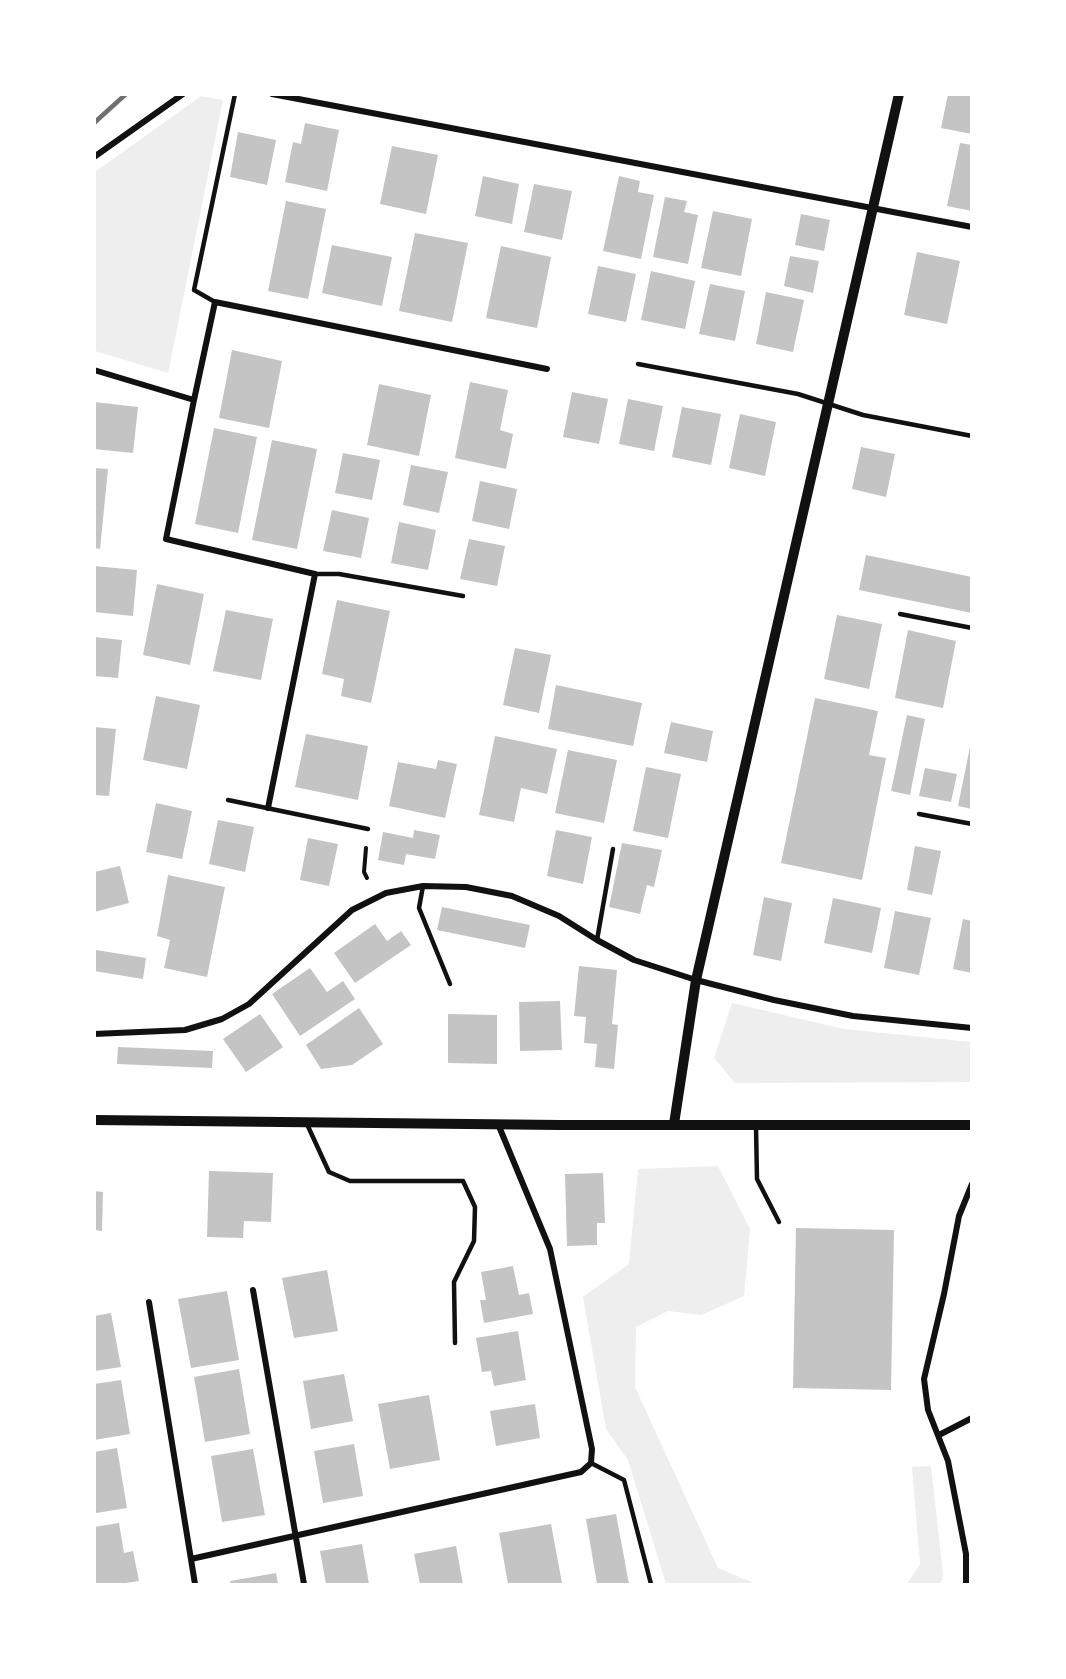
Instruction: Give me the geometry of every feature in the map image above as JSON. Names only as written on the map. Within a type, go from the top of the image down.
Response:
[{"type":"street","points":[[94,157],[183,94]]},
{"type":"street","points":[[272,94],[972,227]]},
{"type":"street","points":[[674,1124],[696,980],[899,94]]},
{"type":"street","points":[[268,808],[315,574],[166,539],[215,302],[547,369]]},
{"type":"street","points":[[94,370],[194,400]]},
{"type":"street","points":[[94,1034],[185,1030],[222,1019],[249,1005],[352,910],[387,893],[423,886],[466,887],[512,896],[559,916],[634,960],[696,980],[774,1000],[853,1016],[972,1028]]},
{"type":"street","points":[[94,1120],[972,1125]]},
{"type":"street","points":[[191,1559],[581,1473],[591,1463],[592,1449],[550,1249],[498,1124]]},
{"type":"street","points":[[966,1584],[966,1554],[948,1461],[928,1410],[924,1379],[959,1216],[972,1184]]},
{"type":"street","points":[[252,1290],[304,1584]]},
{"type":"street","points":[[149,1302],[195,1584]]},
{"type":"street","points":[[939,1435],[972,1418]]},
{"type":"lane","points":[[215,302],[194,290],[235,94]]},
{"type":"lane","points":[[638,364],[798,394],[863,416],[972,436]]},
{"type":"lane","points":[[315,574],[339,574],[463,596]]},
{"type":"lane","points":[[900,614],[972,628]]},
{"type":"lane","points":[[228,800],[368,829]]},
{"type":"lane","points":[[919,814],[972,824]]},
{"type":"lane","points":[[597,939],[613,849]]},
{"type":"lane","points":[[423,886],[419,908],[450,984]]},
{"type":"lane","points":[[306,1122],[329,1172],[350,1181],[463,1180],[475,1207],[474,1241],[454,1282],[455,1342]]},
{"type":"lane","points":[[756,1124],[757,1179],[780,1222]]},
{"type":"lane","points":[[591,1463],[624,1480],[651,1584]]},
{"type":"shaded area","points":[[201,96],[223,100],[168,373],[95,351],[95,172]]},
{"type":"shaded area","points":[[732,1003],[844,1029],[971,1042],[971,1082],[735,1083],[714,1058]]},
{"type":"shaded area","points":[[718,1166],[750,1229],[744,1296],[701,1315],[668,1311],[636,1327],[635,1387],[718,1568],[756,1584],[666,1584],[628,1460],[606,1429],[583,1297],[629,1264],[638,1169]]},
{"type":"shaded area","points":[[931,1466],[943,1574],[941,1584],[907,1584],[920,1564],[912,1467]]},
{"type":"building","points":[[948,94],[972,94],[972,134],[941,128]]},
{"type":"building","points":[[305,123],[339,130],[327,191],[285,182],[293,142],[301,144]]},
{"type":"building","points":[[238,132],[276,140],[267,185],[230,177]]},
{"type":"building","points":[[960,143],[972,145],[972,211],[947,206]]},
{"type":"building","points":[[392,146],[438,155],[426,214],[380,204]]},
{"type":"building","points":[[483,176],[519,184],[512,224],[475,216]]},
{"type":"building","points":[[619,176],[640,181],[638,192],[654,195],[641,259],[603,251]]},
{"type":"building","points":[[534,184],[572,191],[562,240],[524,232]]},
{"type":"building","points":[[665,197],[687,201],[684,212],[698,215],[688,264],[653,257]]},
{"type":"building","points":[[286,201],[326,209],[308,299],[268,291]]},
{"type":"building","points":[[713,211],[752,219],[741,276],[701,268]]},
{"type":"building","points":[[801,214],[830,220],[824,251],[795,245]]},
{"type":"building","points":[[415,233],[468,243],[452,322],[399,311]]},
{"type":"building","points":[[332,245],[392,257],[382,306],[322,293]]},
{"type":"building","points":[[501,246],[551,257],[537,328],[486,318]]},
{"type":"building","points":[[917,252],[960,261],[947,324],[904,315]]},
{"type":"building","points":[[790,256],[819,261],[813,293],[784,286]]},
{"type":"building","points":[[598,266],[636,274],[626,322],[588,314]]},
{"type":"building","points":[[651,271],[695,281],[685,329],[641,320]]},
{"type":"building","points":[[710,284],[745,291],[735,341],[699,334]]},
{"type":"building","points":[[766,292],[804,300],[793,352],[756,344]]},
{"type":"building","points":[[232,350],[282,361],[269,428],[219,418]]},
{"type":"building","points":[[470,382],[508,390],[500,430],[513,434],[506,469],[455,458]]},
{"type":"building","points":[[379,384],[431,395],[419,456],[367,445]]},
{"type":"building","points":[[572,392],[608,399],[599,444],[563,437]]},
{"type":"building","points":[[628,399],[663,406],[654,451],[619,444]]},
{"type":"building","points":[[94,402],[138,407],[133,453],[94,449]]},
{"type":"building","points":[[682,407],[721,414],[711,465],[672,457]]},
{"type":"building","points":[[740,414],[776,422],[765,476],[729,468]]},
{"type":"building","points":[[214,428],[257,437],[238,533],[195,524]]},
{"type":"building","points":[[272,440],[317,449],[297,549],[252,540]]},
{"type":"building","points":[[861,447],[895,454],[886,497],[852,489]]},
{"type":"building","points":[[343,453],[380,460],[372,500],[335,493]]},
{"type":"building","points":[[411,465],[448,472],[439,513],[403,505]]},
{"type":"building","points":[[94,468],[108,469],[100,549],[94,548]]},
{"type":"building","points":[[480,481],[517,489],[509,529],[472,521]]},
{"type":"building","points":[[332,510],[369,518],[361,558],[323,551]]},
{"type":"building","points":[[399,522],[436,530],[428,570],[391,563]]},
{"type":"building","points":[[469,539],[505,546],[497,586],[460,579]]},
{"type":"building","points":[[866,555],[972,577],[972,613],[859,590]]},
{"type":"building","points":[[94,566],[137,570],[133,616],[94,612]]},
{"type":"building","points":[[157,584],[204,594],[190,665],[143,655]]},
{"type":"building","points":[[337,600],[390,611],[371,703],[341,696],[344,679],[322,674]]},
{"type":"building","points":[[226,610],[273,619],[261,680],[213,671]]},
{"type":"building","points":[[837,615],[882,624],[869,689],[824,679]]},
{"type":"building","points":[[908,630],[956,641],[943,708],[895,698]]},
{"type":"building","points":[[94,637],[122,640],[118,678],[94,676]]},
{"type":"building","points":[[515,648],[551,655],[539,713],[503,705]]},
{"type":"building","points":[[556,685],[642,703],[633,746],[548,729]]},
{"type":"building","points":[[156,696],[200,705],[187,769],[143,760]]},
{"type":"building","points":[[815,698],[878,711],[869,755],[886,758],[862,880],[781,863]]},
{"type":"building","points":[[907,715],[925,719],[910,795],[891,791]]},
{"type":"building","points":[[671,722],[713,731],[707,762],[664,753]]},
{"type":"building","points":[[94,727],[116,729],[109,796],[94,795]]},
{"type":"building","points":[[306,734],[368,746],[358,800],[295,787]]},
{"type":"building","points":[[495,736],[557,749],[547,794],[521,788],[514,822],[479,815]]},
{"type":"building","points":[[970,747],[972,747],[972,809],[958,806]]},
{"type":"building","points":[[568,750],[617,760],[604,823],[555,813]]},
{"type":"building","points":[[438,760],[457,764],[445,818],[389,806],[398,762],[436,769]]},
{"type":"building","points":[[646,767],[681,774],[668,838],[633,831]]},
{"type":"building","points":[[925,768],[957,774],[951,802],[919,796]]},
{"type":"building","points":[[156,803],[192,811],[182,859],[146,852]]},
{"type":"building","points":[[218,820],[254,827],[245,872],[209,864]]},
{"type":"building","points":[[414,830],[440,835],[435,859],[406,854],[404,865],[378,860],[383,832],[413,838]]},
{"type":"building","points":[[556,830],[592,837],[583,884],[547,876]]},
{"type":"building","points":[[308,838],[338,844],[329,886],[300,880]]},
{"type":"building","points":[[622,843],[662,850],[654,887],[647,885],[640,914],[609,907]]},
{"type":"building","points":[[915,846],[941,851],[932,895],[907,890]]},
{"type":"building","points":[[120,866],[129,903],[94,912],[94,872]]},
{"type":"building","points":[[168,875],[225,887],[207,977],[164,968],[170,940],[157,936]]},
{"type":"building","points":[[764,897],[792,903],[781,961],[753,955]]},
{"type":"building","points":[[833,898],[881,908],[872,953],[824,943]]},
{"type":"building","points":[[442,907],[530,925],[525,948],[437,930]]},
{"type":"building","points":[[895,911],[931,918],[919,975],[884,968]]},
{"type":"building","points":[[963,919],[972,921],[972,973],[953,969]]},
{"type":"building","points":[[375,924],[387,941],[401,931],[411,945],[355,983],[334,953]]},
{"type":"building","points":[[96,950],[146,958],[143,979],[94,971]]},
{"type":"building","points":[[579,966],[617,970],[612,1024],[618,1025],[614,1069],[595,1067],[597,1044],[584,1043],[586,1017],[574,1016]]},
{"type":"building","points":[[310,968],[327,992],[343,981],[355,999],[300,1036],[272,994]]},
{"type":"building","points":[[560,1001],[562,1050],[520,1051],[519,1002]]},
{"type":"building","points":[[359,1008],[383,1044],[352,1065],[321,1069],[306,1045]]},
{"type":"building","points":[[260,1014],[283,1047],[246,1072],[223,1039]]},
{"type":"building","points":[[448,1014],[497,1015],[497,1064],[448,1063]]},
{"type":"building","points":[[118,1047],[213,1051],[212,1068],[117,1064]]},
{"type":"building","points":[[209,1171],[273,1173],[271,1222],[244,1221],[243,1238],[207,1237]]},
{"type":"building","points":[[603,1173],[605,1223],[597,1223],[597,1245],[567,1246],[565,1174]]},
{"type":"building","points":[[94,1191],[103,1192],[102,1231],[94,1230]]},
{"type":"building","points":[[796,1228],[894,1230],[891,1390],[793,1388]]},
{"type":"building","points":[[513,1266],[519,1295],[529,1293],[533,1314],[484,1323],[480,1300],[486,1300],[481,1272]]},
{"type":"building","points":[[327,1270],[338,1331],[294,1338],[282,1278]]},
{"type":"building","points":[[227,1291],[239,1360],[191,1368],[178,1299]]},
{"type":"building","points":[[111,1313],[121,1367],[94,1371],[94,1316]]},
{"type":"building","points":[[518,1331],[526,1380],[494,1386],[491,1371],[482,1372],[476,1338]]},
{"type":"building","points":[[239,1369],[250,1434],[205,1442],[194,1377]]},
{"type":"building","points":[[344,1374],[353,1421],[311,1429],[303,1381]]},
{"type":"building","points":[[121,1380],[130,1434],[94,1440],[94,1384]]},
{"type":"building","points":[[429,1395],[440,1460],[390,1469],[378,1404]]},
{"type":"building","points":[[535,1404],[540,1438],[496,1446],[490,1411]]},
{"type":"building","points":[[354,1444],[363,1496],[323,1503],[314,1451]]},
{"type":"building","points":[[117,1448],[127,1508],[96,1513],[94,1452]]},
{"type":"building","points":[[253,1449],[265,1515],[222,1522],[211,1456]]},
{"type":"building","points":[[616,1514],[629,1584],[597,1584],[586,1519]]},
{"type":"building","points":[[119,1523],[124,1553],[133,1551],[139,1581],[96,1584],[94,1527]]},
{"type":"building","points":[[551,1524],[562,1583],[508,1584],[499,1533]]},
{"type":"building","points":[[362,1544],[369,1584],[326,1584],[320,1551]]},
{"type":"building","points":[[456,1546],[463,1584],[420,1584],[414,1554]]},
{"type":"building","points":[[276,1573],[278,1584],[231,1584],[230,1581]]},
{"type":"railway","points":[[94,123],[126,94]]}]
